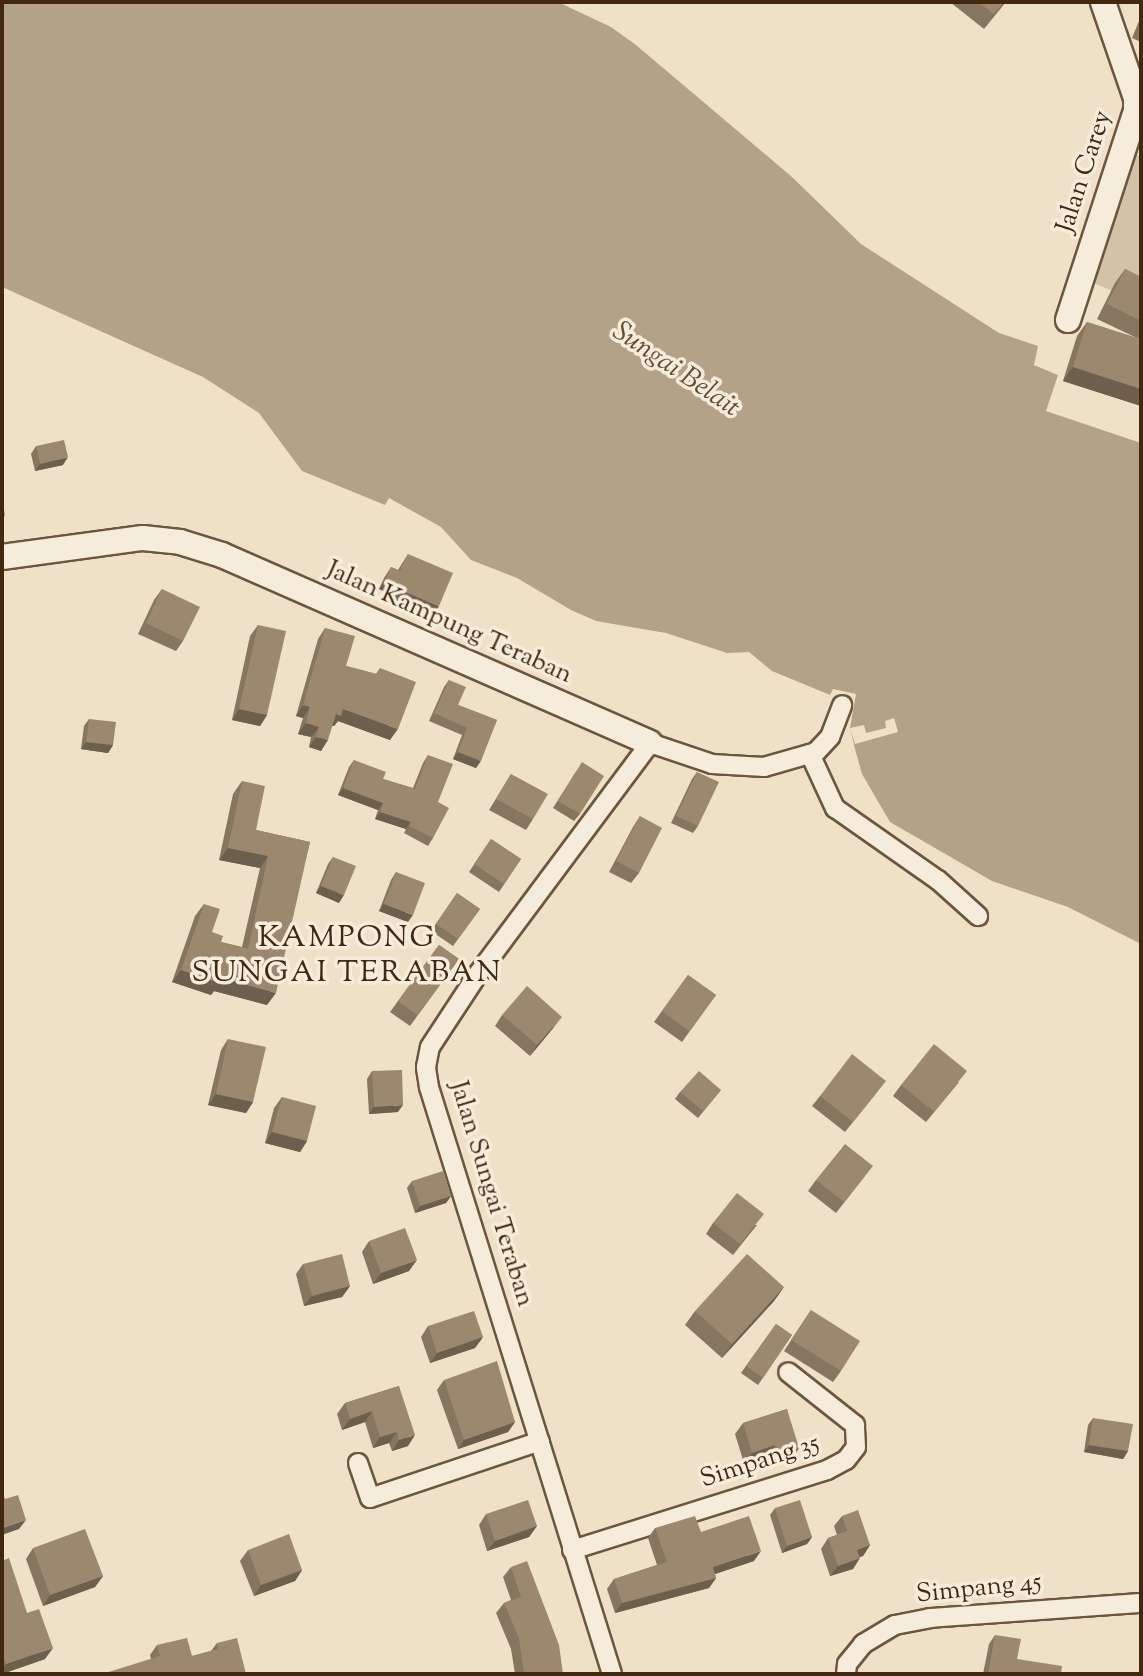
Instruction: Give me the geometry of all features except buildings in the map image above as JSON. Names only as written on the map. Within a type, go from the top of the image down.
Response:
[{"type":"street","name":"Jalan Carey","points":[[1068,320],[1136,111],[1136,98],[1103,2]]},
{"type":"street","name":"Jalan Kampung Teraban","points":[[2,557],[130,539],[180,542],[222,555],[687,758],[734,768],[764,767],[810,754]]},
{"type":"street","points":[[842,705],[830,737],[810,754],[835,808],[938,880],[978,916]]},
{"type":"street","name":"Jalan Sungai Teraban","points":[[612,1674],[426,1067],[430,1047],[478,974],[614,797],[650,743]]},
{"type":"street","name":"Simpang 35","points":[[572,1550],[827,1470],[846,1460],[856,1447],[855,1424],[788,1372]]},
{"type":"street","points":[[358,1463],[370,1498],[540,1441]]},
{"type":"street","name":"Simpang 45","points":[[846,1674],[848,1664],[863,1644],[895,1625],[943,1616],[1141,1602]]},
{"type":"shaded area","points":[[1136,155],[1141,157],[1141,304],[1094,283]]},
{"type":"water","name":"Sungai Belait","points":[[2,2],[558,2],[611,27],[636,45],[792,177],[861,244],[999,333],[1038,346],[1034,365],[1058,375],[1046,411],[1141,443],[1141,944],[1068,907],[992,881],[890,822],[862,774],[855,749],[850,728],[856,694],[833,689],[830,695],[772,671],[749,652],[727,653],[666,633],[596,621],[571,610],[517,578],[471,560],[441,527],[389,498],[385,505],[302,471],[259,413],[203,377],[2,287]]},
{"type":"pier","points":[[894,718],[898,732],[855,744],[850,728],[864,725],[866,733],[886,728],[885,721]]},
{"type":"district","name":"KAMPONG SUNGAI TERABAN","points":[[347,956]]}]
